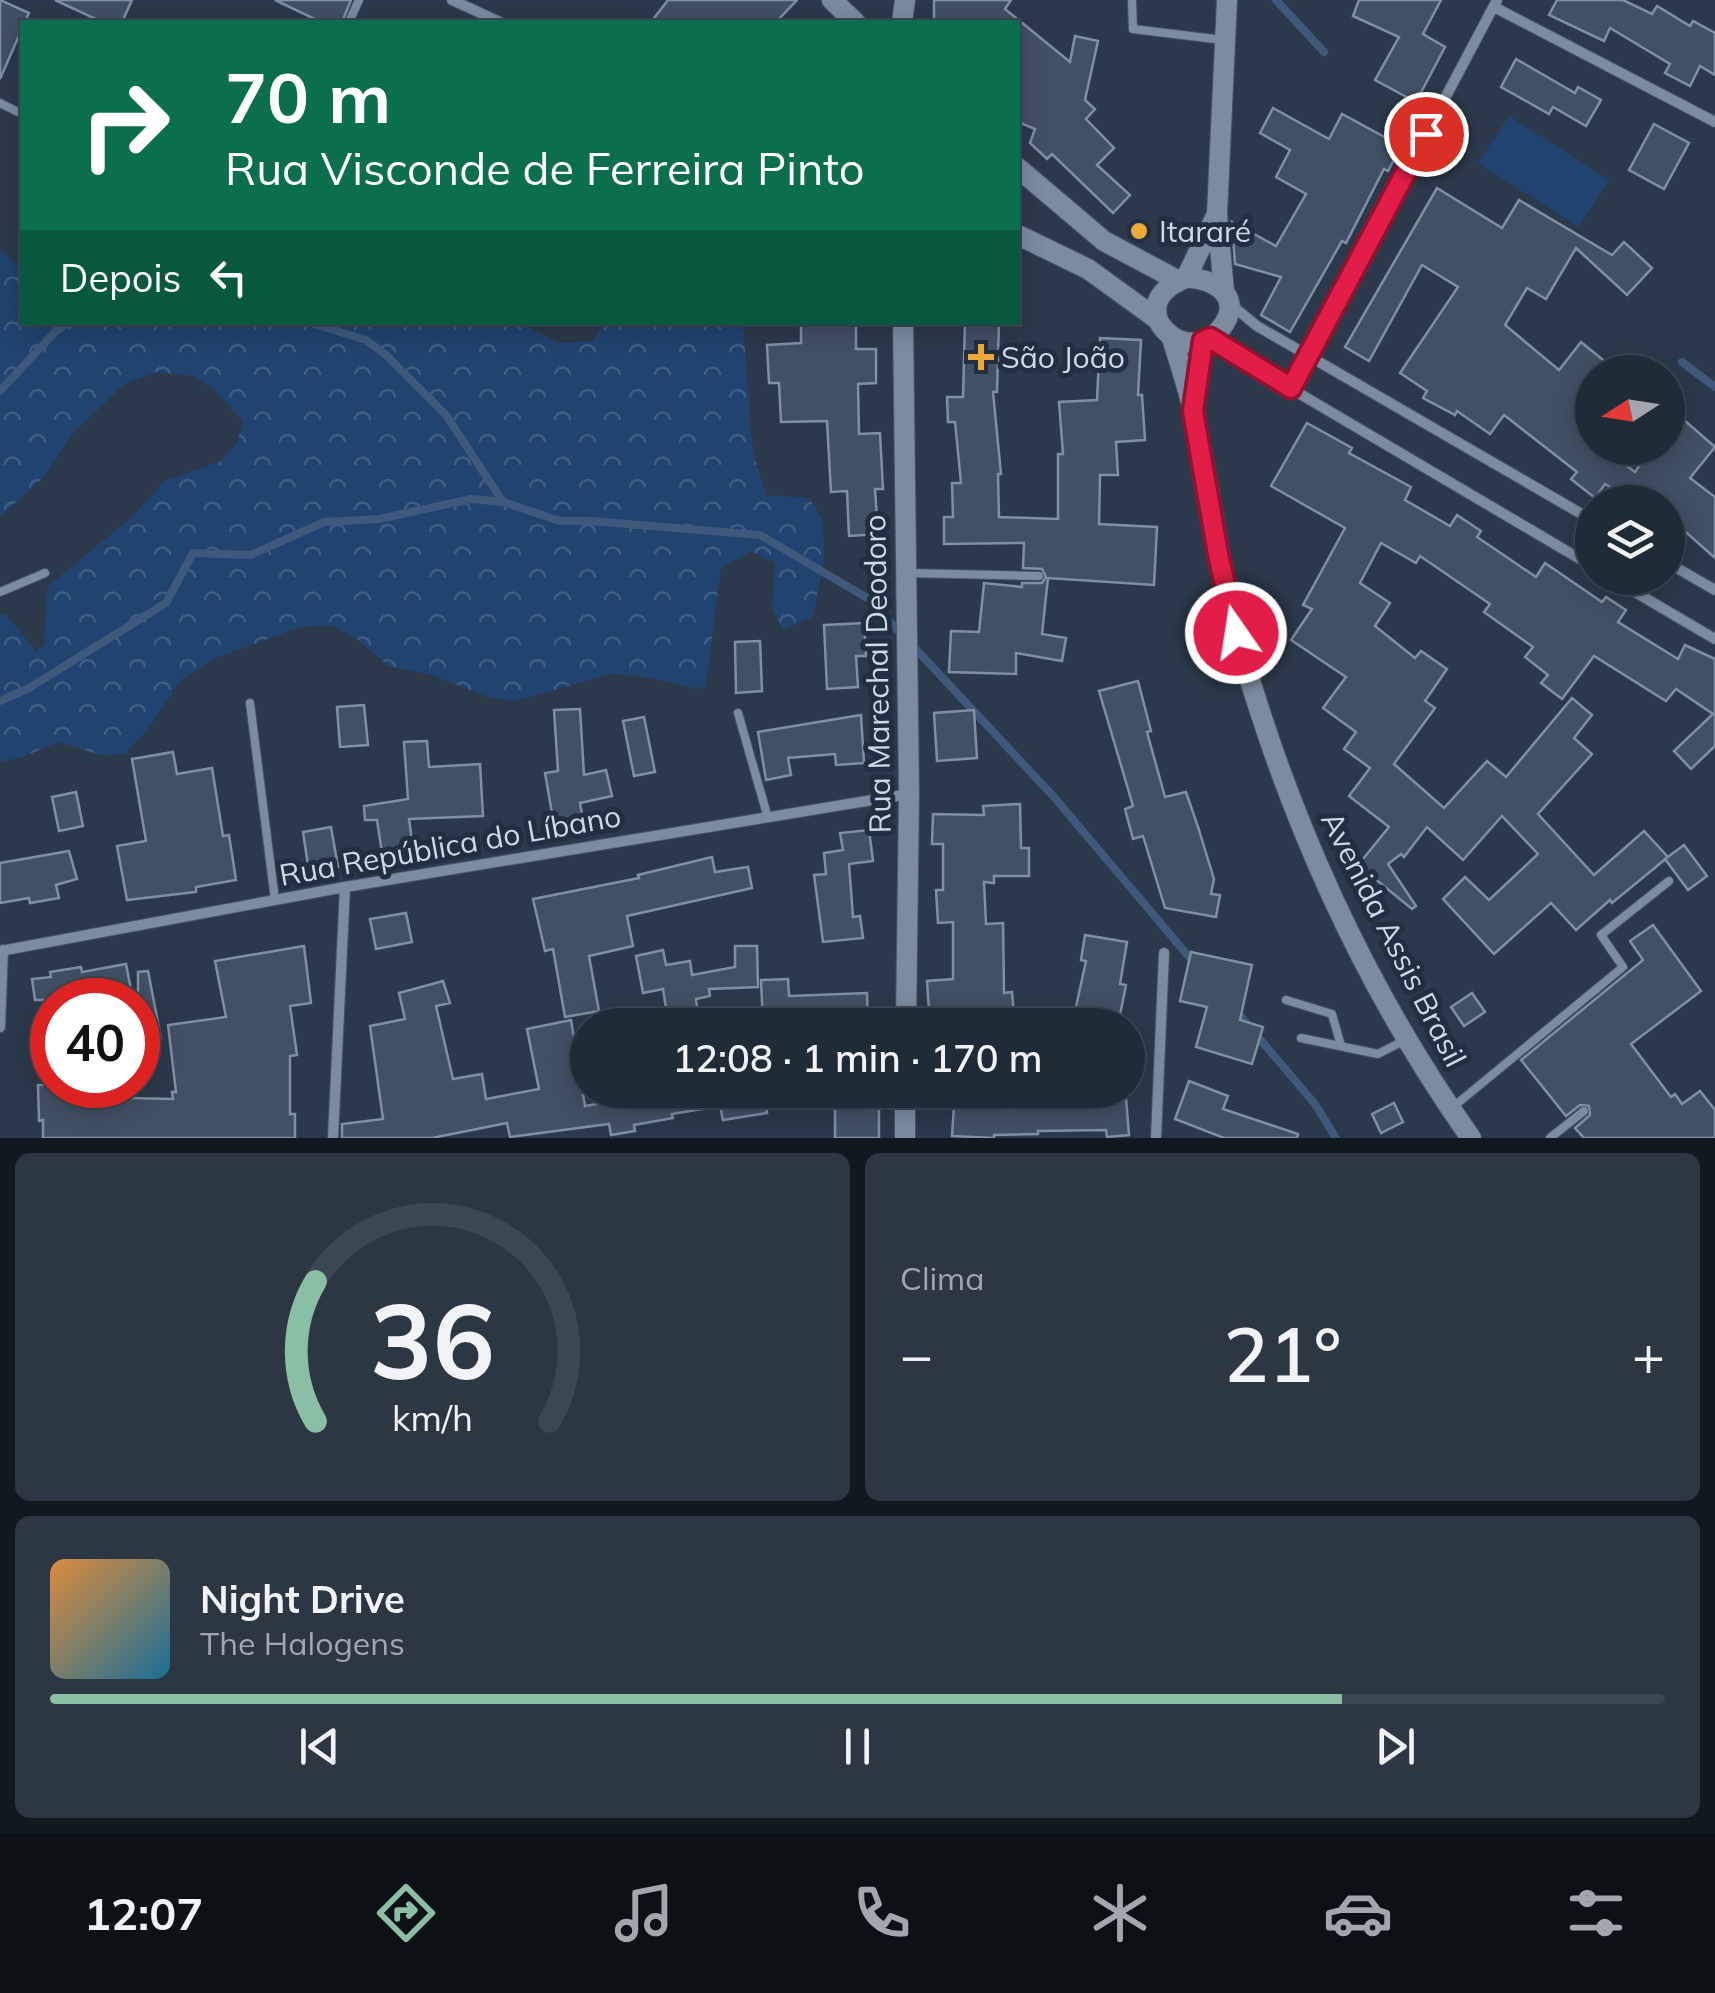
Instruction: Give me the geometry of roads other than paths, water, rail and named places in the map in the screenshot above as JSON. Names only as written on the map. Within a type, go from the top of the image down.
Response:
[{"type":"street","points":[[452,0],[496,20]]},
{"type":"street","points":[[832,0],[853,20]]},
{"type":"street","points":[[1020,235],[1088,269],[1156,319],[1172,338],[1184,342],[1206,339],[1222,328],[1228,316],[1217,214],[1226,0]]},
{"type":"street","points":[[1291,388],[1496,3],[1715,122]]},
{"type":"street","points":[[1020,170],[1104,241],[1182,279],[1214,282],[1257,326],[1575,510]]},
{"type":"street","points":[[1156,319],[1162,293],[1182,279],[1217,214]]},
{"type":"street","name":"Rua Marechal Deodoro","points":[[903,325],[909,794],[906,1008]]},
{"type":"street","name":"Avenida Assis Brasil","points":[[1172,338],[1193,411],[1236,633],[1294,811],[1341,915],[1406,1039],[1471,1138]]},
{"type":"street","points":[[1206,339],[1575,556]]},
{"type":"street","name":"Avenida Assis Brasil","points":[[1193,411],[1206,339]]},
{"type":"street","points":[[1685,573],[1715,590]]},
{"type":"street","points":[[1640,595],[1710,636],[1715,622]]},
{"type":"street","name":"Rua República do Líbano","points":[[2,951],[345,887],[909,794]]},
{"type":"street","points":[[333,1138],[345,887]]},
{"type":"street","points":[[0,1027],[2,951]]},
{"type":"street","points":[[1156,1138],[1164,953]]},
{"type":"street","points":[[904,1138],[905,1108]]},
{"type":"lane","points":[[1132,0],[1133,30],[1225,40]]},
{"type":"lane","points":[[0,592],[45,573]]},
{"type":"lane","points":[[906,574],[1039,576]]},
{"type":"lane","points":[[250,703],[275,900]]},
{"type":"lane","points":[[738,713],[768,818]]},
{"type":"lane","points":[[1451,1109],[1623,967],[1601,935],[1669,881]]},
{"type":"lane","points":[[1286,1000],[1332,1014],[1341,1046]]},
{"type":"lane","points":[[1301,1038],[1378,1054],[1406,1039]]},
{"type":"lane","points":[[1550,1138],[1584,1111]]},
{"type":"waterway","points":[[1276,0],[1324,52]]},
{"type":"waterway","points":[[0,391],[64,325]]},
{"type":"waterway","points":[[318,325],[366,340],[385,354],[446,415],[503,502]]},
{"type":"waterway","points":[[1685,364],[1715,387]]},
{"type":"waterway","points":[[0,701],[29,688],[166,603],[193,553],[251,555],[324,522],[379,519],[471,499],[503,502],[560,521],[760,535],[869,599],[902,635]]},
{"type":"waterway","points":[[912,645],[1054,797],[1195,964]]},
{"type":"waterway","points":[[1237,1012],[1315,1104],[1336,1138]]},
{"type":"place","name":"Itararé","points":[[1139,231]]},
{"type":"place","name":"São João","points":[[981,357]]}]
